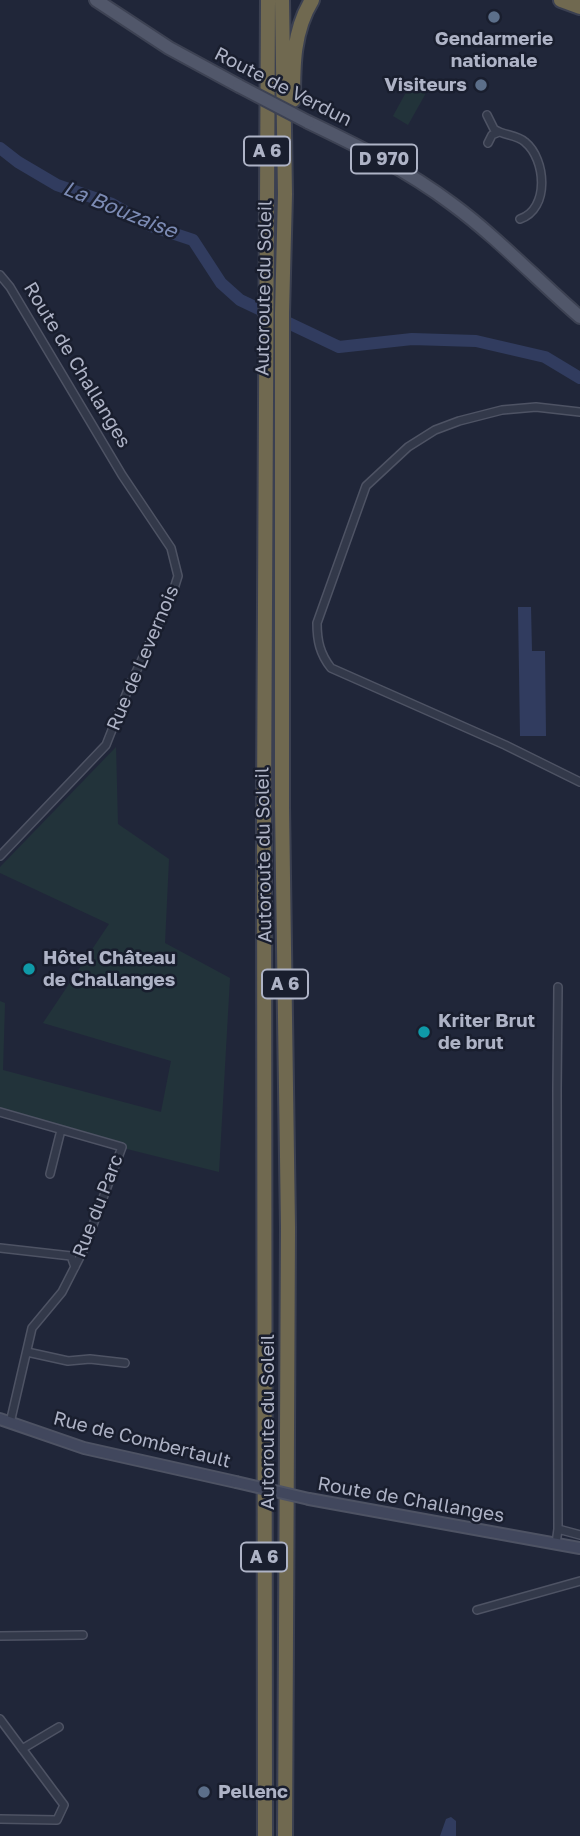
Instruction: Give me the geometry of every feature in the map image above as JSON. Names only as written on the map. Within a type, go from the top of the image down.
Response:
[{"type":"highway","name":"Autoroute du Soleil","points":[[268,0],[267,303],[275,331],[288,1227],[285,1836]]},
{"type":"highway","name":"Autoroute du Soleil","points":[[265,1836],[264,792],[275,331],[282,313],[285,194],[282,0]]},
{"type":"highway","points":[[285,194],[291,169],[296,46],[300,25],[312,0]]},
{"type":"highway","points":[[561,0],[580,7]]},
{"type":"main road","name":"Route de Verdun","points":[[96,0],[169,48],[383,159],[454,205],[580,317]]},
{"type":"street","points":[[487,115],[491,125],[499,132],[511,134],[528,144],[537,158],[540,170],[539,201],[531,213],[520,219]]},
{"type":"street","points":[[488,144],[492,135],[499,132]]},
{"type":"street","name":"Route de Challanges","points":[[0,275],[10,287],[122,475]]},
{"type":"street","points":[[580,412],[536,407],[502,410],[435,430],[408,447],[366,486],[317,623],[317,640],[323,658],[331,668],[505,745],[580,782]]},
{"type":"street","name":"Rue de Levernois","points":[[0,856],[106,745],[129,687],[172,595],[178,576],[171,548],[122,475]]},
{"type":"street","points":[[556,1544],[558,987]]},
{"type":"street","name":"Rue du Parc","points":[[0,1112],[122,1147],[75,1267]]},
{"type":"street","points":[[50,1174],[61,1130]]},
{"type":"street","points":[[0,1248],[71,1256],[75,1267],[62,1292],[32,1328],[5,1421]]},
{"type":"street","points":[[27,1352],[68,1362],[90,1359],[125,1363]]},
{"type":"street","name":"Rue de Combertault","points":[[5,1421],[84,1448],[236,1482]]},
{"type":"street","name":"Route de Challanges","points":[[236,1482],[309,1499],[580,1548]]},
{"type":"street","points":[[558,1529],[580,1535]]},
{"type":"street","points":[[477,1610],[580,1581]]},
{"type":"street","points":[[0,1636],[83,1634]]},
{"type":"street","points":[[0,1720],[64,1805],[57,1820],[0,1819]]},
{"type":"street","points":[[22,1749],[59,1727]]},
{"type":"shaded area","points":[[410,85],[426,93],[408,125],[393,116]]},
{"type":"shaded area","points":[[116,747],[118,824],[169,859],[165,943],[230,978],[219,1172],[0,1113],[0,1001],[5,1003],[3,1070],[161,1112],[171,1061],[43,1023],[109,924],[0,873],[0,867]]},
{"type":"water","points":[[518,607],[531,607],[532,651],[545,651],[546,736],[520,736]]},
{"type":"water","points":[[451,1817],[456,1821],[456,1836],[440,1836],[446,1819]]},
{"type":"waterway","name":"La Bouzaise","points":[[0,148],[57,185],[112,204],[151,226],[193,240],[221,283],[240,300],[339,347],[412,339],[476,341],[545,357],[580,378]]},
{"type":"place","name":"Gendarmerie nationale","points":[[494,17]]},
{"type":"place","name":"Visiteurs","points":[[481,85]]},
{"type":"place","name":"Hôtel Château de Challanges","points":[[29,969]]},
{"type":"place","name":"Kriter Brut de brut","points":[[424,1032]]},
{"type":"place","name":"Pellenc","points":[[204,1792]]}]
